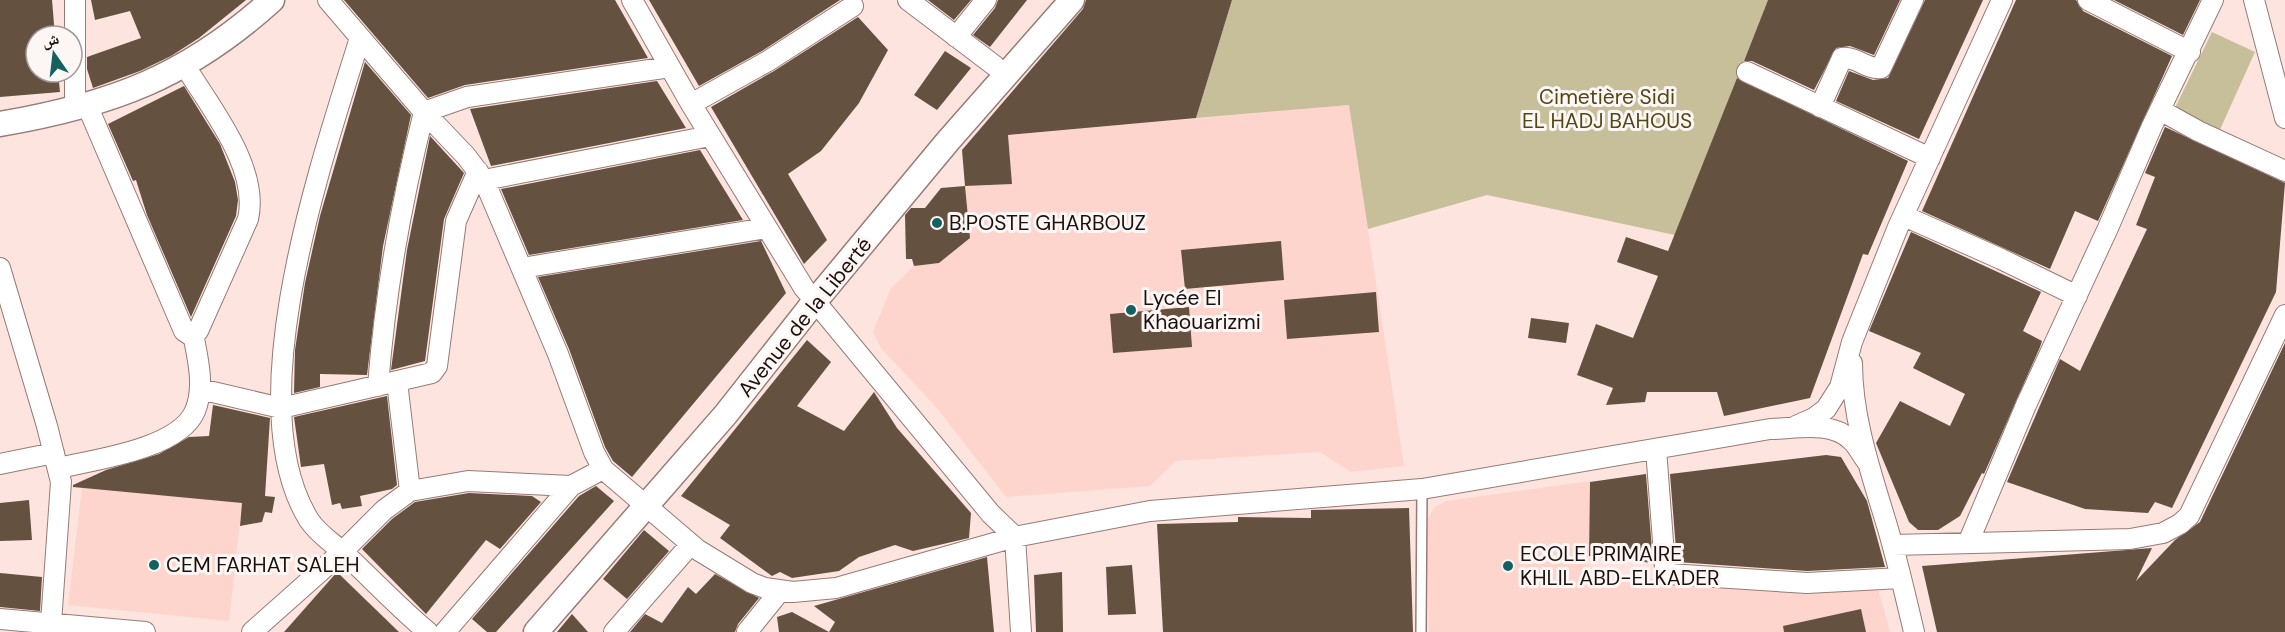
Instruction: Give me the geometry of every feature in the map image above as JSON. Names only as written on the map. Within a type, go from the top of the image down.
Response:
[{"type":"street","points":[[75,0],[81,107],[184,331],[190,335],[198,331],[248,219],[249,208],[242,160],[185,66]]},
{"type":"street","points":[[328,0],[481,176],[522,268],[594,452],[603,469],[691,544],[752,583],[780,591],[809,592],[865,581],[1015,537],[1150,511],[1422,489],[1770,429],[1812,427],[1838,431],[1851,439],[1868,463]]},
{"type":"street","points":[[632,0],[710,136],[810,294],[991,514],[1015,537],[1021,632]]},
{"type":"street","points":[[908,0],[995,66]]},
{"type":"street","points":[[956,37],[986,0]]},
{"type":"street","name":"Avenue de la Liberté","points":[[536,632],[1050,0]]},
{"type":"street","name":"Avenue de la Liberté","points":[[810,294],[1072,0]]},
{"type":"street","points":[[1820,107],[1842,58],[1851,58],[1870,67],[1881,68],[1913,0]]},
{"type":"street","points":[[1788,429],[1814,418],[1834,398],[1852,342],[1904,216],[2002,0]]},
{"type":"street","points":[[2088,0],[2190,52]]},
{"type":"street","points":[[1968,543],[2026,405],[2160,110],[2190,52],[2213,0]]},
{"type":"street","points":[[2254,0],[2285,118]]},
{"type":"street","points":[[691,104],[768,61],[855,2]]},
{"type":"street","points":[[0,124],[81,107],[137,88],[185,66],[261,4]]},
{"type":"street","points":[[360,38],[312,202],[282,354],[281,408],[286,462],[298,498],[318,532],[425,631]]},
{"type":"street","points":[[424,112],[467,97],[670,68]]},
{"type":"street","points":[[1747,72],[1930,158]]},
{"type":"street","points":[[2160,110],[2198,131],[2285,171]]},
{"type":"street","points":[[410,491],[388,384],[391,262],[424,112]]},
{"type":"street","points":[[481,176],[710,136]]},
{"type":"street","points":[[200,389],[281,408],[428,375],[437,366],[456,221],[481,176]]},
{"type":"street","points":[[1904,216],[2077,296]]},
{"type":"street","points":[[522,268],[767,228]]},
{"type":"street","points":[[0,268],[61,482],[51,623]]},
{"type":"street","points":[[1893,545],[2130,539],[2163,532],[2180,524],[2189,516],[2212,471],[2285,315]]},
{"type":"street","points":[[0,464],[56,461],[125,452],[169,437],[195,412],[200,389],[193,334]]},
{"type":"street","points":[[1852,342],[1853,392],[1868,463],[1893,545],[1914,632]]},
{"type":"street","points":[[1656,449],[1665,568],[1670,574],[1807,583],[1901,578]]},
{"type":"street","points":[[445,632],[571,486],[603,469]]},
{"type":"street","points":[[252,632],[342,552],[384,510],[410,491],[468,481],[571,486]]},
{"type":"street","name":"Avenue de la Liberté","points":[[520,632],[643,502]]},
{"type":"street","points":[[615,632],[691,544]]},
{"type":"street","points":[[747,632],[780,591]]},
{"type":"street","points":[[0,619],[145,632]]},
{"type":"lane","points":[[1421,632],[1422,489]]},
{"type":"shaded area","name":"Lycée El Khaouarizmi","points":[[1349,105],[1404,466],[1351,472],[1320,452],[1176,461],[1150,486],[1006,497],[937,408],[881,348],[873,332],[891,288],[914,266],[939,263],[970,238],[965,186],[1012,184],[1008,135]]},
{"type":"shaded area","name":"ECOLE PRIMAIRE KHLIL ABD-ELKADER","points":[[1590,481],[1588,583],[1698,576],[1876,581],[1890,632],[1429,632],[1427,520],[1434,508],[1446,501]]},
{"type":"shaded area","name":"CEM FARHAT SALEH","points":[[82,488],[242,503],[229,621],[68,605]]},
{"type":"green space","name":"Cimetière Sidi EL HADJ BAHOUS","points":[[1232,0],[1768,0],[1675,235],[1487,195],[1368,229],[1349,105],[1196,118]]},
{"type":"green space","points":[[2212,32],[2255,52],[2218,134],[2173,112]]},
{"type":"building","points":[[0,0],[52,0],[54,24],[24,24],[24,84],[59,84],[60,92],[0,97]]},
{"type":"building","points":[[91,0],[246,0],[199,38],[171,56],[140,71],[93,88],[87,69],[87,57],[141,38],[130,11],[95,20]]},
{"type":"building","points":[[344,0],[615,0],[648,58],[465,85],[428,98]]},
{"type":"building","points":[[649,0],[840,0],[762,51],[699,86]]},
{"type":"building","points":[[928,0],[971,0],[954,20]]},
{"type":"building","points":[[998,0],[1027,0],[990,47],[973,35],[995,8]]},
{"type":"building","points":[[1086,0],[1232,0],[1196,118],[1008,135],[1012,184],[965,186],[962,150],[1083,9]]},
{"type":"building","points":[[1768,0],[1900,0],[1874,55],[1850,46],[1836,48],[1814,90],[1752,61],[1744,61]]},
{"type":"building","points":[[1925,0],[1983,0],[1919,139],[1836,101],[1849,71],[1873,80],[1888,78]]},
{"type":"building","points":[[2016,0],[2076,0],[2083,11],[2172,56],[2098,221],[2075,211],[2050,269],[1922,211]]},
{"type":"building","points":[[2114,0],[2200,0],[2183,35]]},
{"type":"building","points":[[858,17],[888,50],[859,103],[821,151],[788,174],[827,240],[804,264],[711,107],[774,71]]},
{"type":"building","points":[[945,51],[971,68],[937,110],[914,95]]},
{"type":"building","points":[[365,62],[411,115],[383,246],[367,375],[320,374],[320,387],[294,393],[295,350],[305,283],[320,216]]},
{"type":"building","points":[[1737,78],[1908,161],[1868,255],[1863,254],[1810,398],[1724,416],[1717,392],[1647,392],[1645,402],[1606,405],[1613,388],[1577,375],[1596,324],[1633,338],[1658,276],[1617,262],[1626,237],[1668,251]]},
{"type":"building","points":[[657,81],[686,128],[491,166],[470,109]]},
{"type":"building","points":[[184,86],[220,144],[235,182],[238,200],[236,216],[191,317],[147,215],[136,180],[133,181],[108,124]]},
{"type":"building","points":[[2165,127],[2285,183],[2276,292],[2172,508],[2155,502],[2148,513],[2085,509],[2007,482],[2060,359],[2080,371],[2147,229],[2136,225],[2155,177],[2145,173]]},
{"type":"building","points":[[430,136],[464,173],[444,219],[425,361],[391,370],[407,250]]},
{"type":"building","points":[[700,150],[743,220],[529,255],[501,189]]},
{"type":"building","name":"B.POSTE GHARBOUZ","points":[[965,186],[970,238],[939,263],[914,266],[912,259],[906,259],[905,215],[911,208],[925,208],[941,188]]},
{"type":"building","points":[[1911,232],[2041,292],[2023,331],[2042,341],[2040,347],[1984,474],[1982,473],[1960,516],[1938,530],[1918,530],[1909,522],[1876,443],[1900,401],[1950,426],[1965,394],[1913,368],[1921,353],[1869,331]]},
{"type":"building","points":[[761,241],[786,293],[632,477],[613,461],[605,447],[569,349],[538,277]]},
{"type":"building","points":[[1281,241],[1284,280],[1185,289],[1181,250]]},
{"type":"building","points":[[1376,292],[1379,332],[1287,339],[1284,300]]},
{"type":"building","points":[[1189,307],[1192,347],[1113,353],[1110,314]]},
{"type":"building","points":[[1531,318],[1569,323],[1566,343],[1528,338]]},
{"type":"building","points":[[807,340],[831,362],[797,406],[844,431],[874,392],[897,428],[971,513],[969,538],[913,551],[895,545],[859,557],[839,571],[792,578],[780,572],[772,576],[720,538],[730,525],[681,496]]},
{"type":"building","points":[[2285,343],[2285,632],[1937,632],[1922,566],[2152,548],[2136,581],[2175,540],[2200,522]]},
{"type":"building","points":[[387,396],[397,485],[392,489],[360,496],[362,506],[342,509],[340,503],[332,505],[324,464],[301,467],[294,417]]},
{"type":"building","points":[[213,405],[270,418],[265,496],[275,497],[272,513],[265,512],[262,522],[240,526],[242,503],[73,487],[106,470],[159,454],[189,437],[209,436]]},
{"type":"building","points":[[1826,455],[1841,457],[1867,501],[1885,567],[1807,571],[1677,562],[1670,474]]},
{"type":"building","points":[[1646,474],[1653,563],[1589,556],[1590,482]]},
{"type":"building","points":[[596,486],[614,501],[496,632],[487,632],[472,619],[579,496]]},
{"type":"building","points":[[469,493],[532,496],[541,502],[500,549],[486,540],[426,614],[362,549],[392,519],[415,502]]},
{"type":"building","points":[[29,500],[32,540],[0,541],[0,503]]},
{"type":"building","points":[[1409,508],[1413,632],[1163,632],[1157,524],[1238,522],[1238,517],[1311,518],[1311,510]]},
{"type":"building","points":[[644,530],[669,551],[627,599],[603,579]]},
{"type":"building","points":[[987,557],[994,632],[829,632],[835,622],[814,606]]},
{"type":"building","points":[[1132,565],[1136,614],[1108,615],[1106,567]]},
{"type":"building","points":[[337,572],[399,632],[284,632]]},
{"type":"building","points":[[1062,572],[1063,632],[1036,632],[1034,575]]},
{"type":"building","points":[[0,573],[42,577],[40,611],[0,607]]},
{"type":"building","points":[[715,574],[759,598],[738,624],[735,632],[630,632],[645,614],[662,623],[688,587],[696,594]]},
{"type":"building","points":[[1861,609],[1866,632],[1784,632],[1783,626]]},
{"type":"building","points":[[792,612],[829,632],[779,632],[777,617]]},
{"type":"building","points":[[572,614],[588,632],[557,632]]},
{"type":"place","name":"B.POSTE GHARBOUZ","points":[[937,223]]},
{"type":"place","name":"Lycée El Khaouarizmi","points":[[1131,310]]},
{"type":"place","name":"CEM FARHAT SALEH","points":[[154,565]]},
{"type":"place","name":"ECOLE PRIMAIRE KHLIL ABD-ELKADER","points":[[1508,566]]}]
